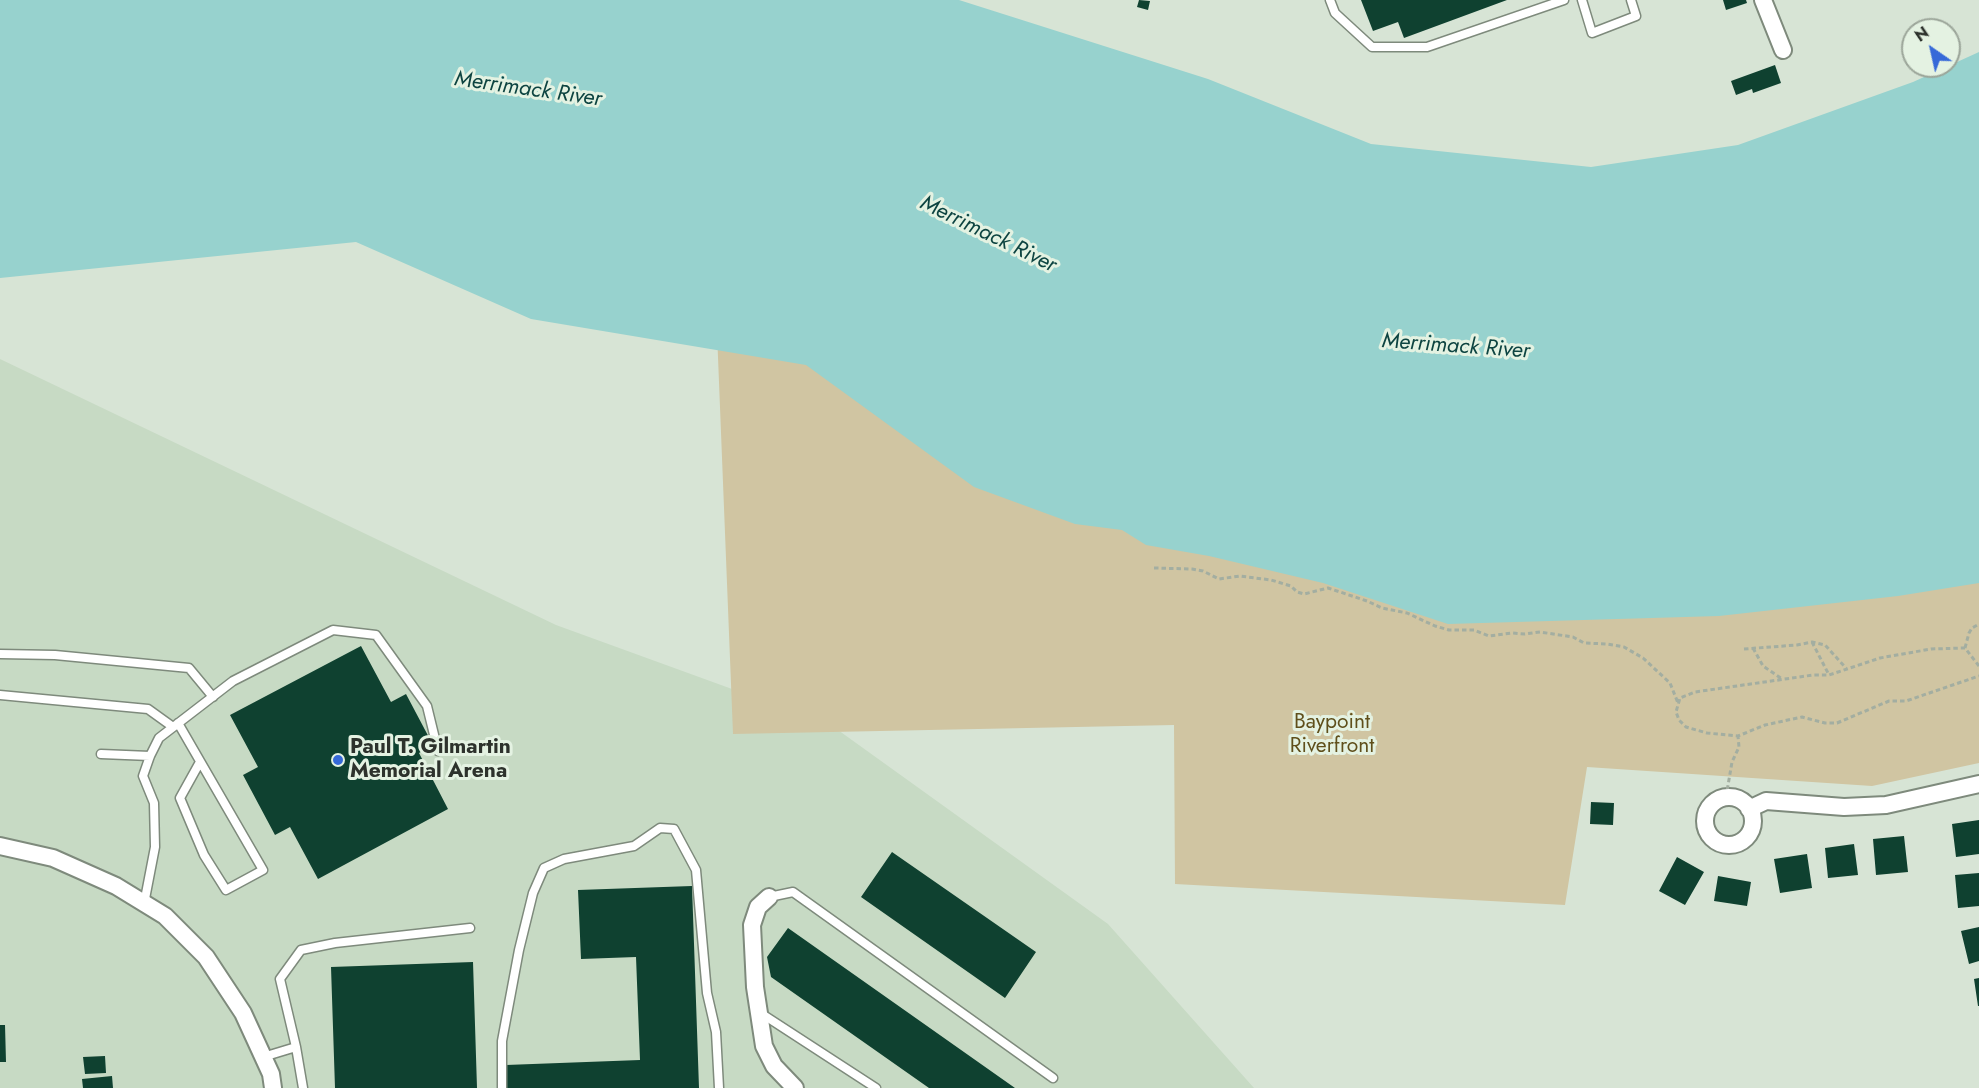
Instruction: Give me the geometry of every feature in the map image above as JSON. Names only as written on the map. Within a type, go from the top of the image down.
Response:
[{"type":"street","points":[[1763,0],[1783,50]]},
{"type":"street","points":[[1749,809],[1766,801],[1844,807],[1886,805],[1979,784]]},
{"type":"street","points":[[1726,797],[1740,799],[1752,816],[1752,824],[1746,838],[1731,845],[1716,842],[1706,830],[1705,814],[1714,802],[1726,797]]},
{"type":"street","points":[[0,846],[53,858],[116,886],[165,916],[206,957],[243,1013],[271,1074],[273,1088]]},
{"type":"street","points":[[769,897],[758,907],[752,926],[755,987],[764,1046],[774,1066],[795,1088]]},
{"type":"lane","points":[[1330,0],[1335,14],[1372,47],[1427,47],[1564,0]]},
{"type":"lane","points":[[1582,0],[1592,33],[1636,16],[1631,0]]},
{"type":"lane","points":[[144,904],[155,847],[154,803],[143,776],[150,756],[159,738],[233,681],[333,630],[376,635],[427,706],[438,751]]},
{"type":"lane","points":[[0,654],[55,655],[189,668],[213,697]]},
{"type":"lane","points":[[0,695],[148,709],[175,725],[200,762],[263,870],[226,890],[204,855],[180,798],[200,762]]},
{"type":"lane","points":[[101,754],[150,756]]},
{"type":"lane","points":[[502,1088],[502,1041],[519,950],[533,893],[544,868],[564,859],[634,846],[660,828],[674,829],[696,870],[706,993],[716,1032],[719,1088]]},
{"type":"lane","points":[[769,897],[793,892],[1053,1078]]},
{"type":"lane","points":[[303,1088],[280,979],[301,950],[335,943],[470,928]]},
{"type":"lane","points":[[759,1012],[876,1088]]},
{"type":"lane","points":[[263,1057],[296,1047]]},
{"type":"path","points":[[1154,568],[1192,569],[1203,571],[1219,579],[1248,577],[1271,580],[1290,586],[1304,594],[1328,588],[1382,608],[1407,613],[1449,630],[1474,630],[1489,636],[1540,632],[1573,637],[1584,643],[1624,647],[1643,658],[1670,683],[1678,703]]},
{"type":"path","points":[[1965,648],[1969,633],[1979,624]]},
{"type":"path","points":[[1744,649],[1812,642],[1825,645],[1846,668]]},
{"type":"path","points":[[1812,642],[1829,675]]},
{"type":"path","points":[[1753,648],[1763,666],[1784,680]]},
{"type":"path","points":[[1965,648],[1979,666]]},
{"type":"path","points":[[1965,648],[1931,649],[1880,658],[1829,675],[1695,692],[1680,698],[1678,720],[1686,727],[1707,733],[1738,736],[1765,725],[1792,718],[1802,717],[1825,723],[1837,723],[1889,701],[1906,701],[1979,676]]},
{"type":"path","points":[[1726,797],[1732,762],[1739,747],[1738,736]]},
{"type":"shaded area","points":[[0,359],[556,625],[831,725],[1108,924],[1254,1088],[0,1088]]},
{"type":"green space","name":"Baypoint Riverfront","points":[[717,332],[1979,567],[1979,763],[1872,786],[1587,767],[1565,905],[1175,884],[1174,725],[733,734]]},
{"type":"water","name":"Merrimack River","points":[[0,0],[959,0],[1208,79],[1371,144],[1591,167],[1738,145],[1922,78],[1961,78],[1961,60],[1979,52],[1979,583],[1898,596],[1719,616],[1448,624],[1323,583],[1209,556],[1146,545],[1122,530],[1075,524],[974,487],[806,365],[531,319],[356,242],[0,278]]},
{"type":"building","points":[[1139,0],[1150,1],[1148,10],[1137,7]]},
{"type":"building","points":[[1361,0],[1507,0],[1404,38],[1398,22],[1373,31]]},
{"type":"building","points":[[1723,0],[1746,0],[1747,3],[1726,10]]},
{"type":"building","points":[[1775,65],[1781,83],[1753,93],[1752,89],[1736,95],[1731,81]]},
{"type":"building","name":"Paul T. Gilmartin Memorial Arena","points":[[361,646],[391,702],[406,694],[433,745],[419,753],[448,809],[318,879],[290,827],[275,835],[243,775],[258,767],[230,715]]},
{"type":"building","points":[[1591,802],[1614,803],[1613,825],[1590,824]]},
{"type":"building","points":[[1979,820],[1979,854],[1956,857],[1952,824]]},
{"type":"building","points":[[1904,836],[1908,872],[1876,875],[1873,839]]},
{"type":"building","points":[[1854,844],[1858,875],[1828,878],[1825,848]]},
{"type":"building","points":[[892,852],[1036,952],[1005,998],[861,897]]},
{"type":"building","points":[[1807,854],[1812,888],[1780,893],[1774,859]]},
{"type":"building","points":[[1677,857],[1704,872],[1685,905],[1659,891]]},
{"type":"building","points":[[1979,873],[1979,906],[1958,908],[1955,875]]},
{"type":"building","points":[[1718,876],[1751,882],[1747,906],[1714,901]]},
{"type":"building","points":[[692,886],[699,1088],[507,1088],[506,1065],[640,1060],[636,957],[581,959],[578,890]]},
{"type":"building","points":[[1979,927],[1979,961],[1969,964],[1961,931]]},
{"type":"building","points":[[788,928],[1015,1088],[929,1088],[771,977],[767,957]]},
{"type":"building","points":[[473,962],[477,1088],[335,1088],[331,967]]},
{"type":"building","points":[[1979,978],[1979,1006],[1978,1006],[1974,979]]},
{"type":"building","points":[[0,1025],[5,1025],[6,1062],[0,1062]]},
{"type":"building","points":[[105,1056],[106,1073],[85,1074],[83,1057]]},
{"type":"building","points":[[112,1076],[113,1088],[83,1088],[82,1079]]},
{"type":"place","name":"Paul T. Gilmartin Memorial Arena","points":[[338,760]]}]
